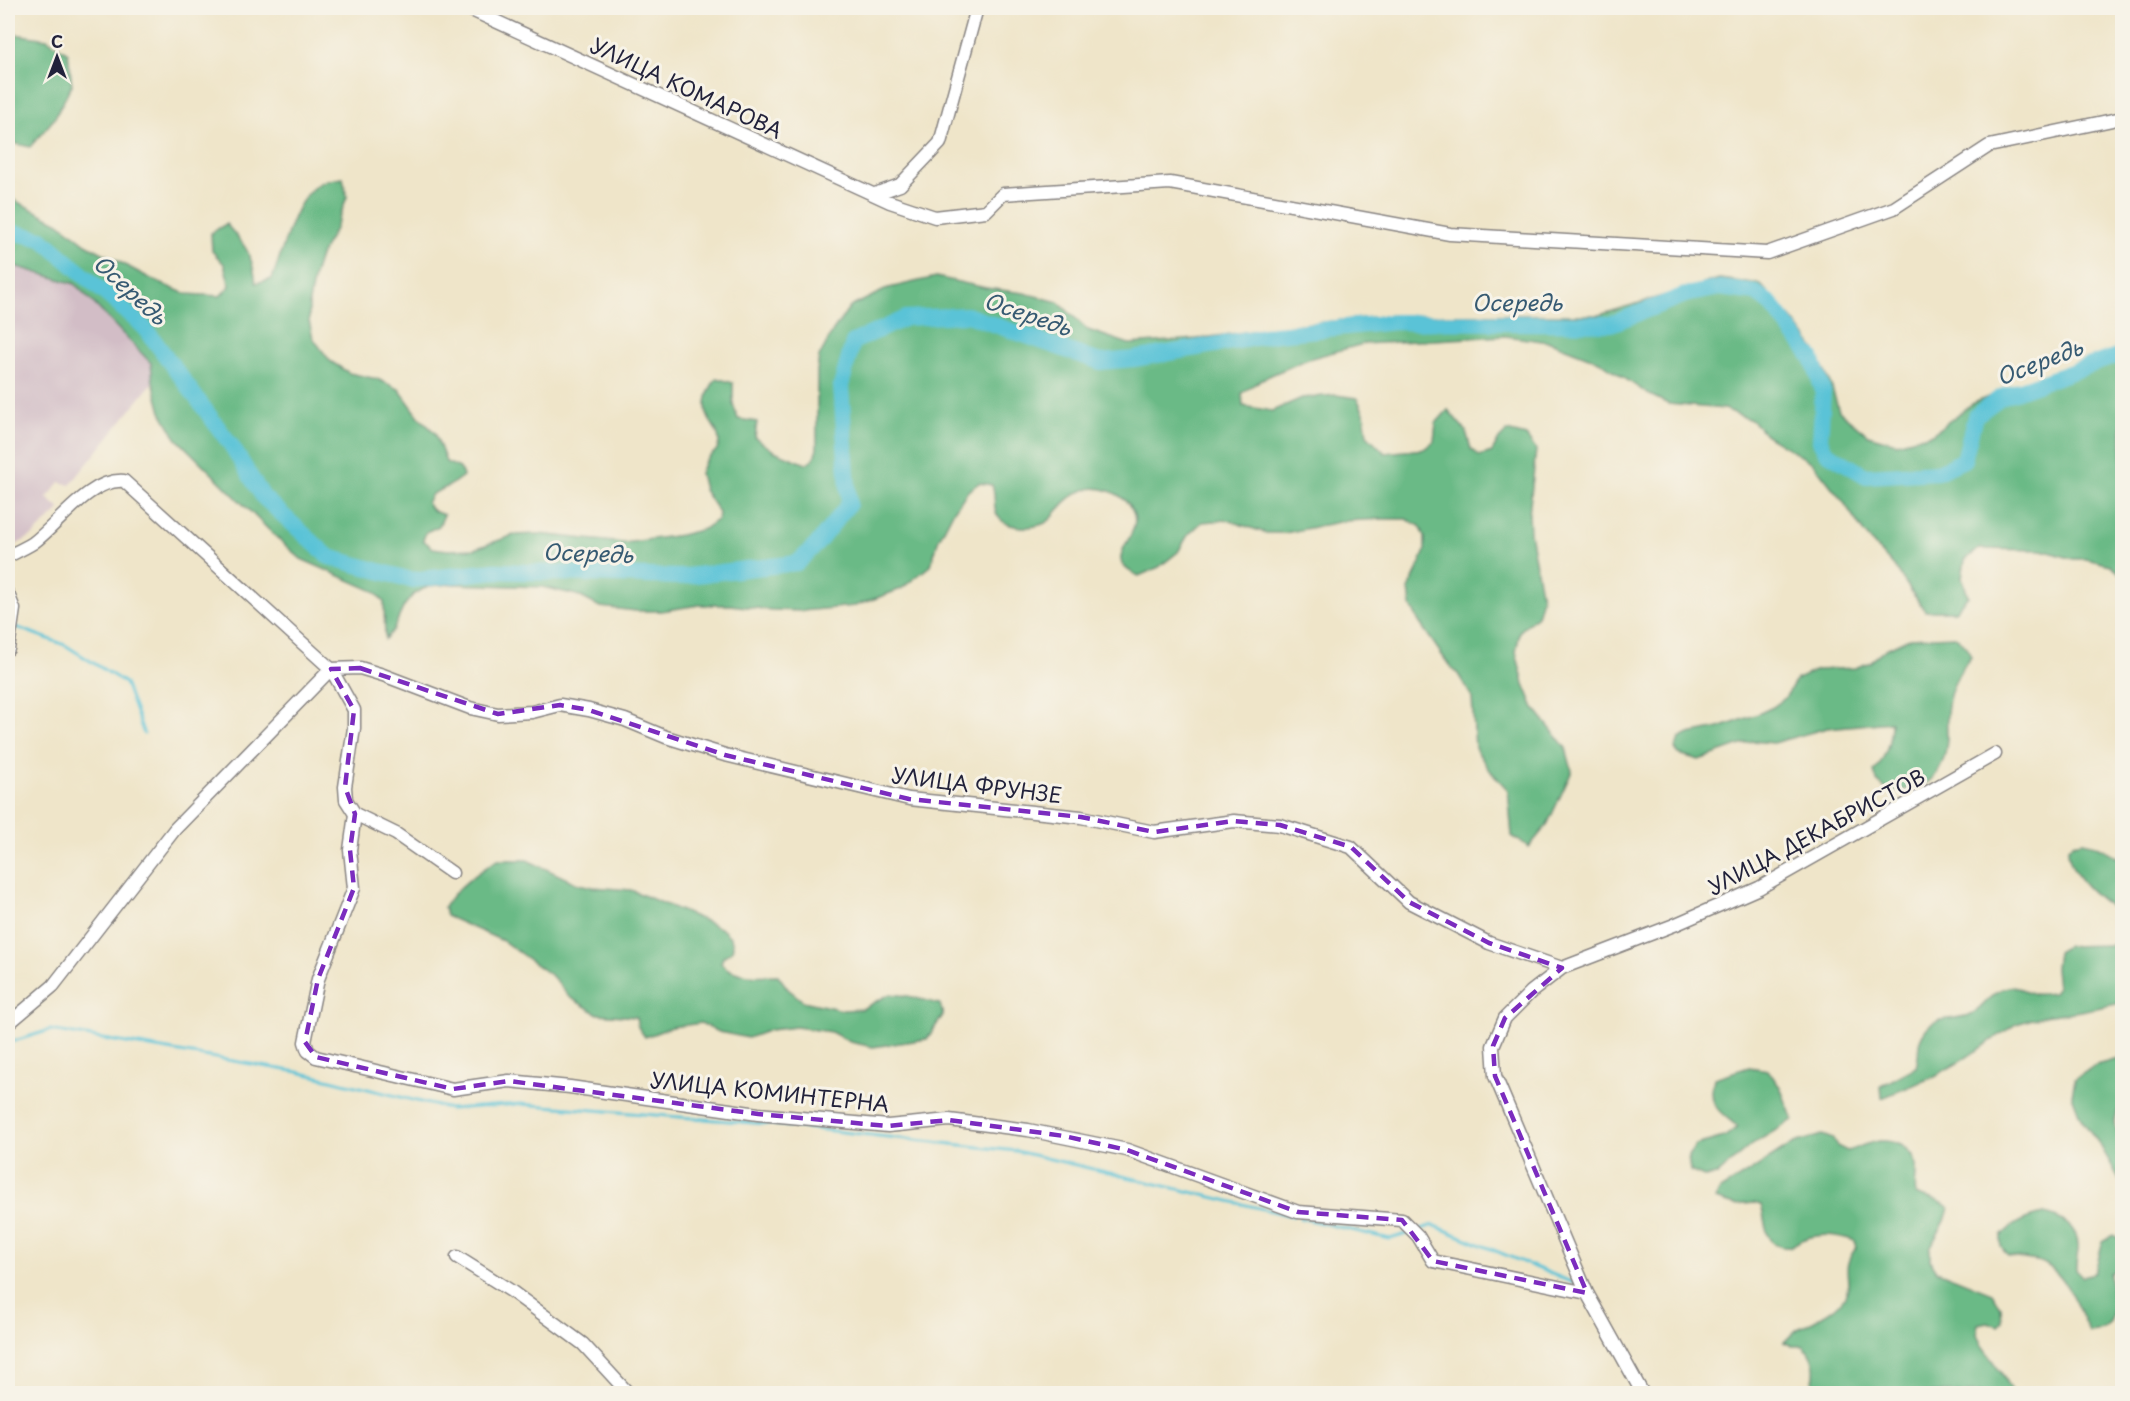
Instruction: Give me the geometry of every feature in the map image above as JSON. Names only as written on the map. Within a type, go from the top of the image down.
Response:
[{"type":"street","name":"УЛИЦА КОМАРОВА","points":[[467,8],[890,201],[935,216],[986,211],[1003,194],[1170,183],[1450,234],[1767,253],[1894,208],[1989,146],[2122,118]]},
{"type":"street","points":[[875,194],[900,185],[940,143],[977,8]]},
{"type":"street","points":[[8,556],[33,542],[99,485],[113,480],[124,481],[331,669],[354,710],[354,728],[345,787],[346,800],[355,814],[396,834],[452,873]]},
{"type":"street","points":[[8,594],[14,609],[8,650]]},
{"type":"street","name":"УЛИЦА ФРУНЗЕ","points":[[331,669],[360,668],[470,708],[498,714],[532,712],[560,705],[589,710],[625,720],[666,737],[725,755],[909,799],[1081,817],[1154,832],[1234,821],[1281,825],[1351,847],[1408,902],[1489,943],[1562,968]]},
{"type":"street","points":[[8,1024],[53,986],[175,829],[331,669]]},
{"type":"street","name":"УЛИЦА ДЕКАБРИСТОВ","points":[[1643,1394],[1587,1293],[1495,1076],[1493,1046],[1505,1018],[1531,992],[1562,968],[1674,925],[1759,888],[1995,754]]},
{"type":"street","name":"УЛИЦА КОМИНТЕРНА","points":[[355,814],[350,850],[354,888],[318,980],[304,1042],[308,1051],[316,1057],[453,1089],[508,1081],[570,1087],[770,1115],[888,1126],[949,1120],[1028,1130],[1127,1150],[1298,1212],[1402,1220],[1433,1261],[1587,1293]]},
{"type":"street","points":[[457,1257],[511,1291],[583,1344],[629,1394]]},
{"type":"highlighted area","points":[[360,668],[498,714],[560,705],[589,710],[725,755],[909,799],[1081,817],[1154,832],[1234,821],[1280,825],[1351,847],[1409,902],[1489,943],[1562,968],[1505,1018],[1493,1046],[1495,1076],[1587,1293],[1433,1261],[1402,1220],[1298,1212],[1127,1150],[1064,1136],[949,1120],[888,1126],[758,1114],[509,1081],[453,1089],[316,1057],[305,1042],[318,979],[354,888],[350,850],[355,814],[345,787],[354,710],[331,669]]},
{"type":"shaded area","points":[[8,264],[75,284],[151,363],[153,382],[70,485],[60,482],[47,498],[60,509],[32,536],[8,549]]},
{"type":"green space","points":[[8,33],[47,39],[68,53],[72,85],[54,119],[30,147],[8,142]]},
{"type":"green space","points":[[343,178],[347,197],[335,229],[320,256],[314,275],[309,302],[309,321],[313,338],[330,361],[349,373],[377,379],[399,389],[420,418],[435,433],[446,462],[460,468],[463,476],[432,494],[427,503],[433,511],[444,515],[439,526],[426,532],[423,540],[433,548],[474,549],[514,535],[539,534],[624,543],[681,535],[704,529],[718,519],[719,513],[704,490],[700,473],[706,460],[719,445],[718,435],[706,408],[709,392],[717,378],[733,383],[733,404],[738,419],[757,422],[755,438],[774,451],[806,464],[814,458],[817,449],[819,357],[833,331],[850,307],[889,288],[936,277],[986,288],[1024,293],[1058,302],[1088,330],[1129,344],[1197,339],[1293,325],[1394,315],[1599,315],[1719,279],[1760,284],[1794,321],[1814,348],[1831,385],[1839,411],[1868,435],[1896,443],[1932,434],[1972,404],[2013,386],[2122,348],[2122,576],[2111,565],[2086,559],[2073,559],[2042,550],[1979,549],[1965,560],[1962,577],[1968,596],[1955,611],[1925,611],[1896,569],[1864,533],[1813,463],[1769,437],[1751,420],[1725,409],[1668,404],[1648,394],[1599,361],[1550,342],[1505,336],[1363,344],[1308,359],[1262,379],[1242,393],[1243,406],[1272,411],[1302,398],[1336,395],[1357,398],[1364,413],[1367,435],[1385,453],[1424,449],[1434,441],[1436,423],[1448,410],[1466,431],[1471,449],[1479,456],[1492,452],[1499,439],[1507,431],[1526,436],[1536,450],[1529,514],[1530,533],[1542,598],[1537,616],[1520,631],[1516,652],[1524,684],[1534,708],[1566,748],[1572,771],[1547,825],[1529,847],[1512,836],[1508,790],[1488,768],[1475,748],[1472,697],[1458,674],[1449,665],[1419,622],[1411,606],[1409,589],[1425,551],[1425,537],[1420,526],[1406,519],[1344,521],[1285,533],[1266,533],[1227,520],[1202,522],[1188,535],[1178,552],[1159,567],[1139,576],[1126,569],[1121,561],[1121,554],[1134,528],[1135,518],[1130,506],[1118,495],[1100,489],[1085,490],[1071,497],[1047,522],[1018,527],[999,518],[995,509],[992,485],[979,483],[968,491],[953,512],[938,541],[931,565],[901,589],[855,606],[802,611],[730,605],[699,605],[661,611],[636,611],[600,607],[577,595],[542,587],[452,584],[428,586],[413,595],[404,606],[393,630],[385,639],[384,602],[374,591],[301,559],[176,438],[161,412],[153,382],[151,363],[75,284],[8,264],[8,197],[59,223],[86,244],[155,281],[186,294],[220,296],[230,286],[224,264],[212,251],[211,233],[226,224],[247,251],[256,283],[272,279],[293,218],[306,196],[319,184]]},
{"type":"green space","points":[[1955,636],[1967,647],[1971,656],[1959,673],[1949,699],[1947,738],[1942,763],[1931,780],[1923,785],[1901,790],[1887,790],[1877,781],[1874,772],[1887,748],[1891,722],[1827,728],[1773,743],[1752,741],[1699,760],[1679,754],[1675,749],[1679,739],[1689,734],[1719,728],[1773,707],[1785,698],[1797,679],[1817,670],[1855,668],[1870,662],[1886,649],[1909,638]]},
{"type":"green space","points":[[2083,842],[2096,845],[2122,860],[2122,914],[2095,895],[2073,868],[2068,848],[2072,844]]},
{"type":"green space","points":[[497,860],[527,860],[578,884],[631,890],[703,920],[722,929],[731,938],[732,951],[723,957],[721,963],[726,968],[747,975],[778,975],[788,989],[803,1001],[843,1010],[862,1009],[890,994],[940,1004],[943,1015],[927,1039],[873,1047],[850,1042],[831,1032],[796,1027],[770,1030],[748,1038],[719,1032],[701,1023],[672,1027],[645,1037],[638,1027],[636,1017],[598,1014],[569,997],[553,977],[503,941],[446,916],[444,907],[455,893]]},
{"type":"green space","points":[[2112,945],[2122,947],[2122,1003],[2043,1016],[2016,1024],[1933,1077],[1882,1098],[1881,1086],[1916,1067],[1920,1040],[1931,1024],[1944,1019],[1967,1016],[1979,1009],[1994,994],[2008,987],[2034,994],[2053,993],[2057,988],[2055,968],[2057,952],[2067,946]]},
{"type":"green space","points":[[2122,1058],[2122,1106],[2118,1110],[2114,1123],[2122,1144],[2122,1184],[2100,1145],[2081,1119],[2072,1095],[2075,1079],[2096,1065]]},
{"type":"green space","points":[[1749,1067],[1768,1070],[1780,1087],[1793,1120],[1751,1145],[1717,1175],[1704,1177],[1690,1171],[1688,1156],[1696,1145],[1724,1137],[1738,1127],[1716,1107],[1712,1096],[1714,1078]]},
{"type":"green space","points":[[1822,1135],[1833,1139],[1837,1146],[1847,1151],[1886,1141],[1903,1146],[1912,1154],[1916,1165],[1916,1194],[1941,1202],[1949,1208],[1945,1221],[1930,1248],[1930,1260],[1937,1271],[1992,1293],[2001,1307],[2002,1322],[1998,1326],[1988,1322],[1979,1324],[1977,1334],[1983,1348],[2002,1374],[2012,1393],[1810,1393],[1814,1374],[1811,1357],[1804,1346],[1792,1346],[1784,1342],[1798,1329],[1841,1302],[1847,1290],[1848,1262],[1857,1247],[1855,1241],[1823,1235],[1810,1237],[1788,1247],[1781,1247],[1772,1242],[1769,1237],[1761,1205],[1753,1203],[1735,1205],[1715,1199],[1720,1190],[1794,1143]]},
{"type":"green space","points":[[2044,1214],[2062,1220],[2075,1233],[2078,1248],[2076,1270],[2082,1276],[2094,1273],[2103,1241],[2113,1235],[2122,1240],[2122,1266],[2110,1273],[2113,1310],[2107,1325],[2100,1329],[2089,1332],[2072,1294],[2053,1270],[2041,1262],[2008,1256],[2001,1247],[2001,1236],[2016,1224]]},
{"type":"waterway","name":"Осередь","points":[[8,231],[42,239],[145,328],[231,445],[263,497],[329,557],[411,580],[495,571],[679,577],[797,563],[816,545],[849,504],[841,386],[853,342],[906,318],[967,315],[1100,362],[1134,359],[1277,334],[1396,322],[1611,324],[1685,295],[1720,288],[1756,293],[1771,304],[1812,358],[1823,391],[1820,441],[1826,452],[1866,476],[1938,472],[1964,460],[1975,416],[2001,397],[2122,354]]},
{"type":"waterway","points":[[16,627],[65,645],[125,683],[144,734]]},
{"type":"waterway","points":[[8,1043],[50,1030],[298,1072],[450,1109],[520,1104],[778,1125],[1016,1151],[1293,1216]]},
{"type":"waterway","points":[[1300,1218],[1390,1239],[1410,1233]]},
{"type":"waterway","points":[[1419,1230],[1433,1225],[1576,1284]]}]
